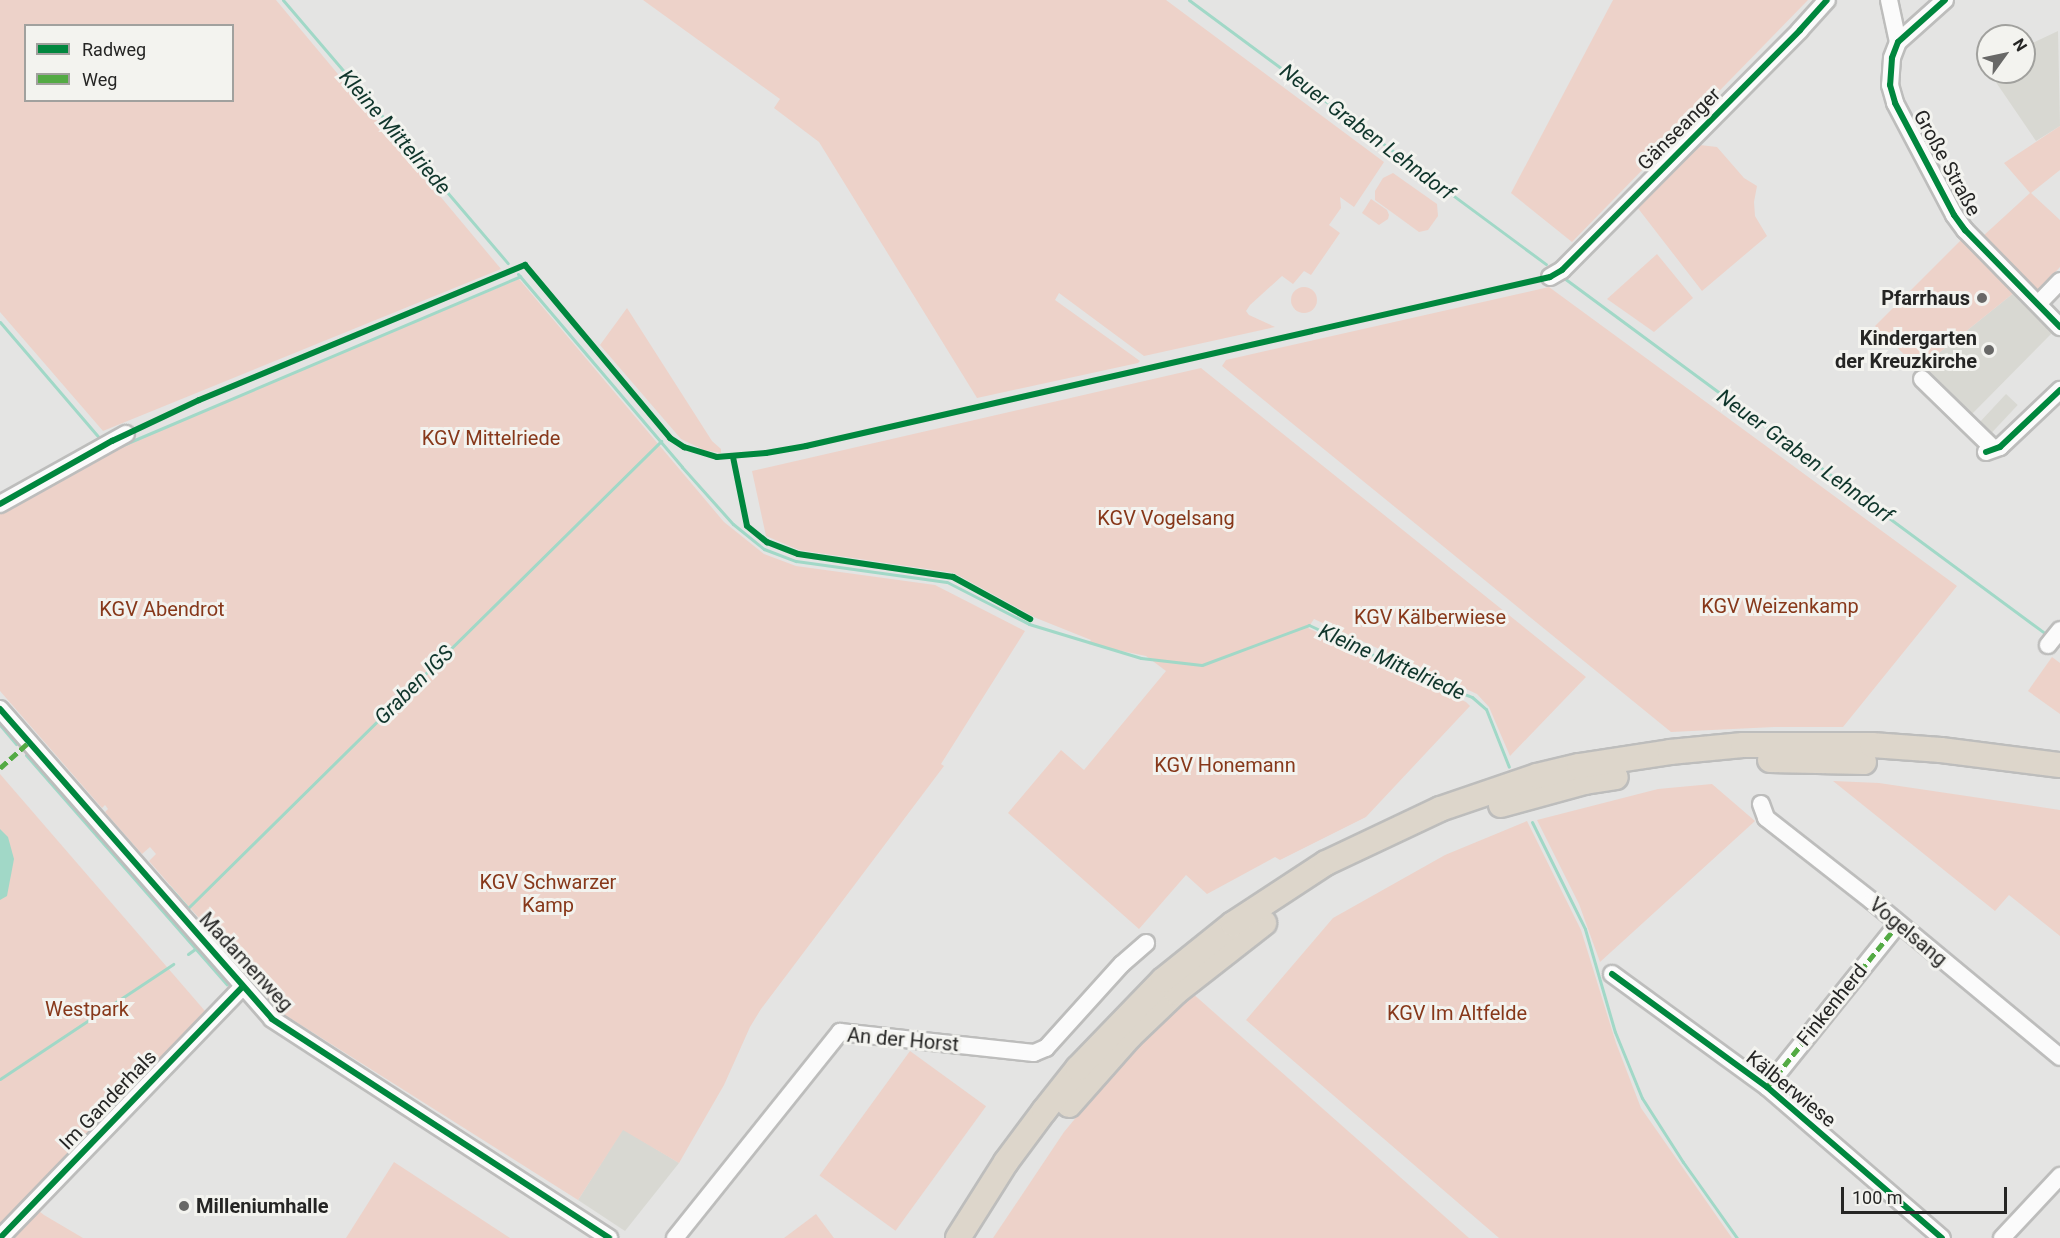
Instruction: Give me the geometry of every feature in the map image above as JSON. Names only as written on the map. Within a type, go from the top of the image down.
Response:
[{"type":"highway","points":[[958,1238],[1006,1162],[1078,1068],[1169,986],[1282,890],[1326,863],[1385,833],[1478,795],[1579,766],[1670,752],[1779,743],[1930,749],[2060,765]]},
{"type":"highway","points":[[1199,961],[1334,878],[1390,849],[1492,808],[1585,782],[1673,768],[1778,760],[1940,766],[2060,782]]},
{"type":"highway","points":[[977,1238],[1056,1122],[1130,1036],[1169,986]]},
{"type":"street","name":"Gänseanger","points":[[1550,277],[1562,270],[1578,254],[1827,0]]},
{"type":"street","name":"Große Straße","points":[[1889,0],[1898,42],[1892,58],[1890,85],[1904,122],[1965,230],[2060,327]]},
{"type":"street","points":[[1898,42],[1945,0]]},
{"type":"street","points":[[2038,304],[2060,281]]},
{"type":"street","points":[[1922,379],[1990,450],[2000,447],[2060,390]]},
{"type":"street","points":[[0,504],[126,434]]},
{"type":"street","points":[[2048,645],[2060,630]]},
{"type":"street","name":"Madamenweg","points":[[0,709],[242,987],[277,1022],[609,1238]]},
{"type":"street","name":"Vogelsang","points":[[1761,804],[1766,818],[2060,1056]]},
{"type":"street","name":"Finkenherd","points":[[1767,1087],[1898,924]]},
{"type":"street","name":"An der Horst","points":[[675,1238],[840,1032],[1034,1053],[1046,1048],[1122,964],[1146,944]]},
{"type":"street","name":"Kälberwiese","points":[[1612,974],[1767,1087],[1942,1238]]},
{"type":"street","name":"Im Ganderhals","points":[[0,1238],[242,987]]},
{"type":"street","points":[[2002,1238],[2060,1176]]},
{"type":"shaded area","points":[[2058,31],[2060,126],[2036,141],[1997,84],[2036,84],[2036,41]]},
{"type":"shaded area","name":"Kindergarten der Kreuzkirche","points":[[2015,292],[2054,331],[1968,418],[1919,369]]},
{"type":"shaded area","points":[[2006,394],[2018,405],[1988,436],[1977,425]]},
{"type":"shaded area","points":[[0,829],[8,837],[14,859],[7,896],[0,900]]},
{"type":"shaded area","points":[[623,1129],[679,1163],[625,1231],[578,1200]]},
{"type":"green space","points":[[0,0],[276,0],[501,269],[103,431],[0,312]]},
{"type":"green space","points":[[643,0],[1166,0],[1384,162],[1354,207],[1340,197],[1341,208],[1329,225],[1340,233],[1311,275],[1304,271],[1293,284],[1282,276],[1246,311],[1249,315],[1275,327],[1144,356],[1059,293],[1055,300],[1140,361],[977,398],[819,142],[774,108],[780,99]]},
{"type":"green space","points":[[1613,0],[1808,0],[1572,242],[1511,193]]},
{"type":"green space","points":[[2060,126],[2060,170],[2031,193],[2060,220],[2060,267],[2040,289],[2035,289],[1982,237],[2030,193],[2004,163]]},
{"type":"green space","points":[[1700,145],[1717,147],[1744,178],[1757,186],[1754,202],[1755,216],[1767,236],[1702,291],[1637,207]]},
{"type":"green space","points":[[1393,173],[1437,204],[1438,216],[1428,230],[1419,232],[1375,200],[1375,191],[1383,178]]},
{"type":"green space","points":[[1371,199],[1387,210],[1389,215],[1388,219],[1379,225],[1362,213]]},
{"type":"green space","points":[[1963,238],[2015,292],[1919,369],[1875,326]]},
{"type":"green space","points":[[1657,254],[1693,298],[1654,332],[1607,299]]},
{"type":"green space","points":[[519,279],[724,522],[764,554],[796,566],[935,585],[1025,631],[941,764],[944,766],[761,1009],[750,1027],[724,1085],[679,1163],[623,1130],[578,1200],[282,1013],[149,861],[156,854],[150,847],[142,854],[105,812],[108,809],[105,805],[102,808],[0,691],[0,513],[130,442]]},
{"type":"green space","points":[[1304,287],[1313,291],[1317,300],[1313,309],[1304,313],[1295,309],[1291,300],[1295,291]]},
{"type":"green space","name":"KGV Weizenkamp","points":[[1549,287],[1957,586],[1843,727],[1774,727],[1671,732],[1222,366],[1226,360]]},
{"type":"green space","points":[[627,308],[712,441],[721,449],[721,453],[704,450],[681,439],[600,345]]},
{"type":"green space","points":[[1201,368],[1586,677],[1510,756],[1489,707],[1477,694],[1314,619],[1308,628],[1466,702],[1470,706],[1366,817],[1280,860],[1275,857],[1207,894],[1186,875],[1139,929],[1008,813],[1061,750],[1084,770],[1166,671],[1146,656],[1088,644],[1091,640],[1036,618],[954,573],[799,550],[766,536],[752,471]]},
{"type":"green space","points":[[2052,657],[2060,663],[2060,714],[2028,691]]},
{"type":"green space","name":"Westpark","points":[[0,774],[205,1011],[0,1227]]},
{"type":"green space","points":[[1833,781],[1879,783],[2060,810],[2060,936],[2009,895],[1995,911]]},
{"type":"green space","points":[[1712,784],[1755,821],[1600,962],[1579,904],[1537,820],[1658,789]]},
{"type":"green space","name":"KGV Im Altfelde","points":[[1527,821],[1581,930],[1616,1043],[1641,1108],[1732,1238],[1499,1238],[1246,1020],[1333,918],[1445,855]]},
{"type":"green space","points":[[1191,992],[1469,1238],[993,1238],[1064,1132],[1112,1074]]},
{"type":"green space","points":[[910,1051],[986,1106],[896,1231],[819,1176]]},
{"type":"green space","points":[[394,1162],[510,1238],[346,1238]]},
{"type":"green space","points":[[35,1208],[44,1215],[83,1238],[6,1238]]},
{"type":"green space","points":[[816,1214],[834,1238],[784,1238]]},
{"type":"waterway","name":"Kleine Mittelriede","points":[[283,0],[508,263]]},
{"type":"waterway","name":"Neuer Graben Lehndorf","points":[[1189,0],[1546,264]]},
{"type":"waterway","name":"Kleine Mittelriede","points":[[518,274],[682,467],[733,524],[764,549],[796,561],[947,582],[1029,624],[1141,658],[1202,665],[1309,625],[1425,679],[1472,697],[1486,709],[1509,767]]},
{"type":"waterway","points":[[118,447],[520,276]]},
{"type":"waterway","name":"Neuer Graben Lehndorf","points":[[1564,278],[2046,634]]},
{"type":"waterway","points":[[0,322],[102,441]]},
{"type":"waterway","name":"Graben IGS","points":[[169,887],[188,908],[661,441]]},
{"type":"waterway","points":[[0,725],[16,744]]},
{"type":"waterway","points":[[26,755],[227,985]]},
{"type":"waterway","name":"Kleine Mittelriede","points":[[1532,822],[1585,929],[1615,1032],[1642,1098],[1683,1162],[1737,1238]]},
{"type":"waterway","name":"Graben IGS","points":[[188,954],[195,949]]},
{"type":"waterway","name":"Graben IGS","points":[[0,1079],[173,964]]},
{"type":"marked path","points":[[0,768],[29,742]]},
{"type":"marked path","points":[[1767,1087],[1898,924]]},
{"type":"cycle path","points":[[0,504],[112,441],[199,400],[525,265],[670,438],[684,447],[717,457],[766,453],[806,446],[1550,277],[1562,270],[1827,0]]},
{"type":"cycle path","points":[[1945,0],[1898,42],[1892,58],[1890,85],[1895,103],[1954,215],[1965,230],[2060,327]]},
{"type":"cycle path","points":[[1986,452],[2000,447],[2060,390]]},
{"type":"cycle path","points":[[733,457],[747,526],[767,542],[798,554],[953,577],[1030,619]]},
{"type":"cycle path","points":[[0,709],[272,1019],[609,1238]]},
{"type":"cycle path","points":[[1612,974],[1767,1087],[1942,1238]]},
{"type":"cycle path","points":[[0,1238],[242,987]]},
{"type":"place","name":"Pfarrhaus","points":[[1982,298]]},
{"type":"place","name":"Kindergarten der Kreuzkirche","points":[[1989,350]]},
{"type":"place","name":"Milleniumhalle","points":[[184,1206]]},
{"type":"park label","name":"KGV Mittelriede","points":[[491,438]]},
{"type":"park label","name":"KGV Vogelsang","points":[[1166,518]]},
{"type":"park label","name":"KGV Abendrot","points":[[162,609]]},
{"type":"park label","name":"KGV Kälberwiese","points":[[1430,617]]},
{"type":"park label","name":"KGV Honemann","points":[[1225,765]]},
{"type":"park label","name":"KGV Schwarzer Kamp","points":[[548,894]]}]
